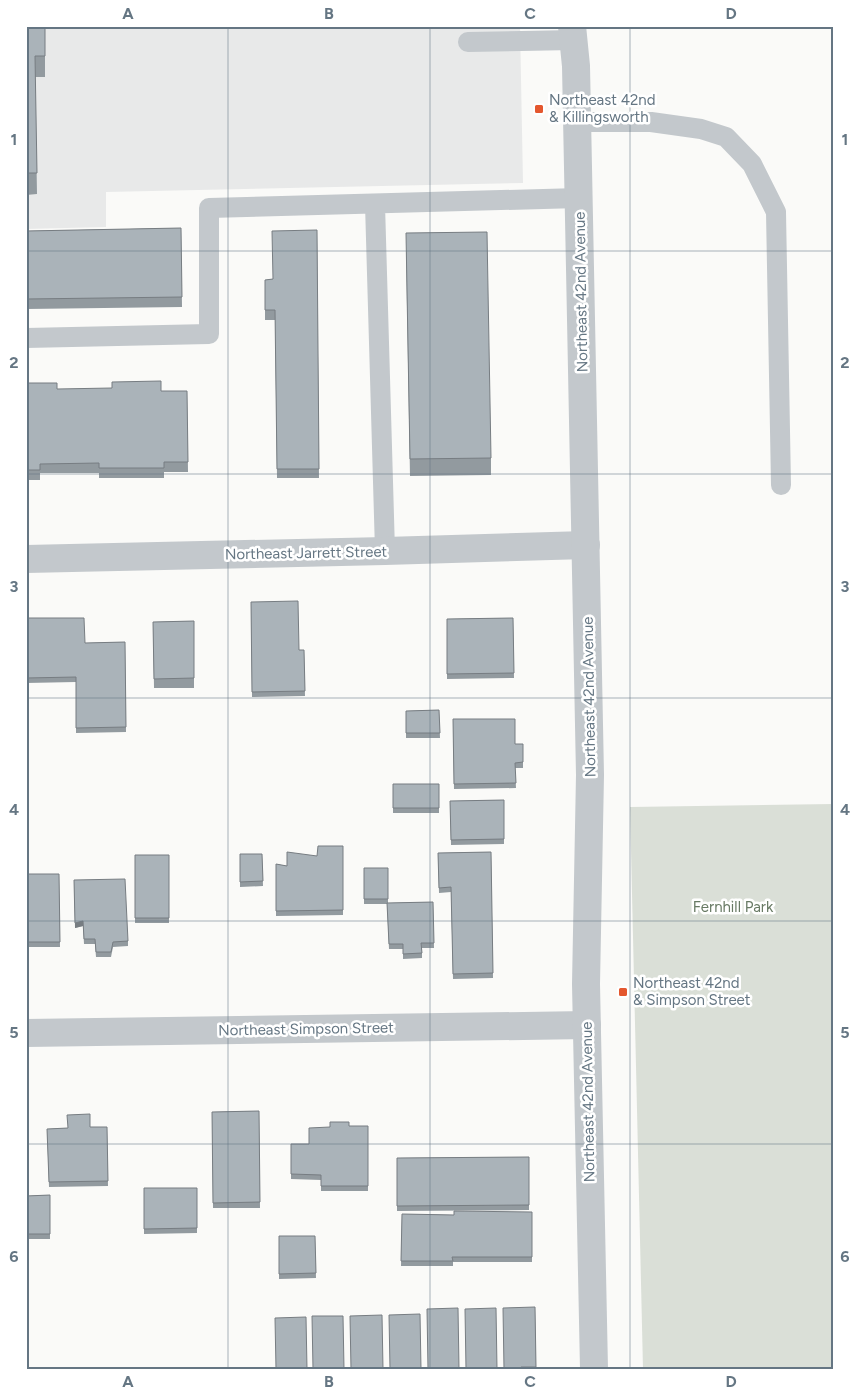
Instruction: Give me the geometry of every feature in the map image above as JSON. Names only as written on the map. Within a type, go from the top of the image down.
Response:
[{"type":"street","name":"Northeast 42nd Avenue","points":[[572,33],[579,198],[590,775],[587,895],[587,1025],[594,1369]]},
{"type":"street","name":"Northeast Jarrett Street","points":[[26,558],[586,545]]},
{"type":"street","name":"Northeast Simpson Street","points":[[26,1033],[587,1025]]},
{"type":"lane","points":[[468,42],[572,33]]},
{"type":"lane","points":[[577,122],[651,122],[701,129],[726,137],[752,164],[776,212],[781,485]]},
{"type":"lane","points":[[26,338],[210,334],[209,208],[579,198]]},
{"type":"lane","points":[[375,204],[385,551]]},
{"type":"shaded area","points":[[26,26],[520,26],[523,183],[106,192],[106,227],[26,229]]},
{"type":"green space","name":"Fernhill Park","points":[[833,804],[833,1369],[643,1369],[630,807]]},
{"type":"building","points":[[26,26],[45,26],[45,56],[35,56],[37,173],[26,173]]},
{"type":"building","points":[[181,228],[182,297],[26,299],[26,231]]},
{"type":"building","points":[[317,230],[319,469],[277,469],[275,310],[265,310],[265,280],[273,279],[272,231]]},
{"type":"building","points":[[487,232],[491,458],[410,459],[406,233]]},
{"type":"building","points":[[161,381],[161,391],[187,391],[188,462],[164,462],[164,468],[99,468],[99,463],[40,464],[40,470],[26,470],[26,383],[57,383],[57,389],[112,388],[112,382]]},
{"type":"building","points":[[298,601],[299,650],[304,650],[305,691],[252,692],[251,602]]},
{"type":"building","points":[[26,618],[84,618],[85,643],[125,642],[126,727],[76,728],[76,677],[26,678]]},
{"type":"building","points":[[513,618],[514,673],[447,674],[447,619]]},
{"type":"building","points":[[194,621],[194,678],[154,679],[153,622]]},
{"type":"building","points":[[439,710],[440,733],[406,733],[406,711]]},
{"type":"building","points":[[453,719],[515,719],[515,744],[523,744],[523,762],[515,763],[516,783],[454,784]]},
{"type":"building","points":[[393,784],[439,784],[439,808],[393,808]]},
{"type":"building","points":[[504,800],[504,839],[451,840],[450,801]]},
{"type":"building","points":[[318,846],[343,846],[343,910],[276,911],[276,864],[287,866],[287,852],[317,856]]},
{"type":"building","points":[[491,852],[493,973],[453,974],[451,887],[439,888],[438,853]]},
{"type":"building","points":[[240,854],[262,854],[263,881],[240,882]]},
{"type":"building","points":[[135,855],[169,855],[169,918],[135,918]]},
{"type":"building","points":[[364,868],[388,868],[388,899],[364,899]]},
{"type":"building","points":[[26,874],[59,874],[60,942],[26,942]]},
{"type":"building","points":[[125,879],[128,941],[113,942],[111,952],[96,952],[95,939],[84,939],[83,921],[75,923],[74,880]]},
{"type":"building","points":[[433,902],[434,943],[421,943],[422,953],[403,954],[403,944],[389,944],[387,903]]},
{"type":"building","points":[[259,1111],[260,1202],[213,1203],[212,1112]]},
{"type":"building","points":[[90,1114],[90,1127],[107,1127],[108,1181],[49,1182],[47,1129],[68,1128],[67,1115]]},
{"type":"building","points":[[330,1122],[349,1122],[349,1126],[368,1126],[368,1186],[321,1186],[321,1175],[291,1174],[291,1144],[309,1144],[309,1128],[330,1127]]},
{"type":"building","points":[[529,1157],[529,1205],[397,1206],[397,1158]]},
{"type":"building","points":[[144,1188],[197,1188],[197,1228],[144,1229]]},
{"type":"building","points":[[50,1195],[50,1234],[26,1234],[26,1196]]},
{"type":"building","points":[[454,1211],[532,1212],[532,1257],[452,1257],[453,1261],[401,1261],[402,1214],[454,1215]]},
{"type":"building","points":[[279,1236],[315,1236],[316,1273],[279,1274]]},
{"type":"building","points":[[535,1307],[536,1367],[504,1369],[503,1308]]},
{"type":"building","points":[[458,1308],[459,1369],[428,1369],[427,1309]]},
{"type":"building","points":[[496,1308],[497,1369],[466,1369],[465,1309]]},
{"type":"building","points":[[420,1314],[421,1369],[390,1369],[389,1315]]},
{"type":"building","points":[[382,1315],[383,1369],[351,1369],[350,1316]]},
{"type":"building","points":[[312,1316],[343,1316],[344,1369],[313,1369]]},
{"type":"building","points":[[306,1317],[307,1369],[276,1369],[275,1318]]},
{"type":"place","name":"Northeast 42nd & Killingsworth","points":[[539,109]]},
{"type":"place","name":"Northeast 42nd & Simpson Street","points":[[623,992]]}]
